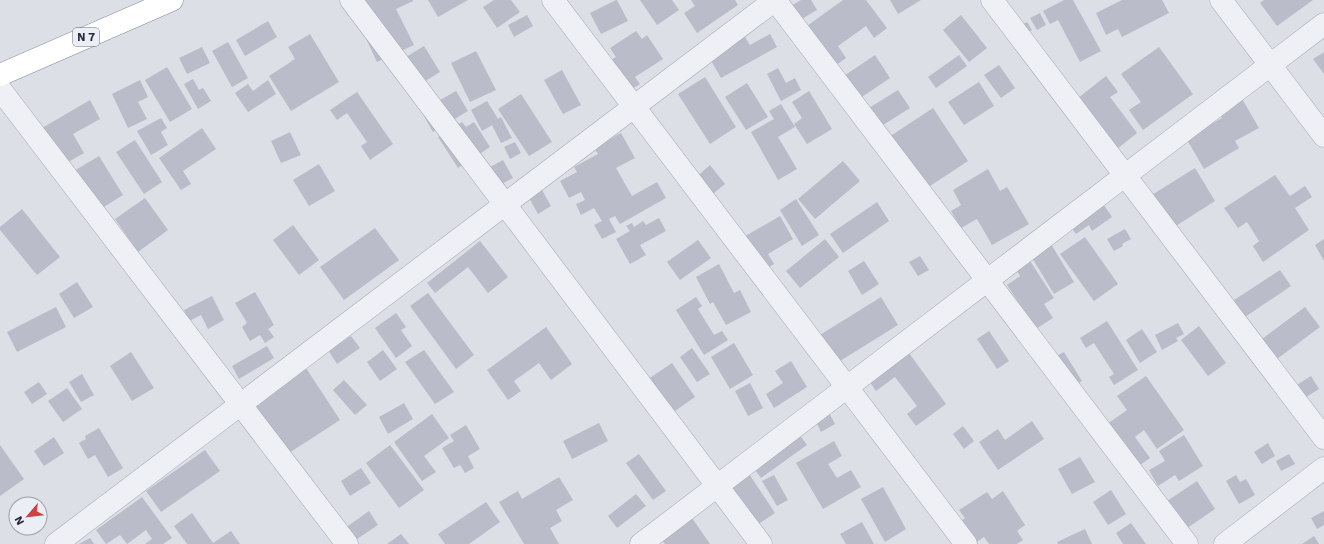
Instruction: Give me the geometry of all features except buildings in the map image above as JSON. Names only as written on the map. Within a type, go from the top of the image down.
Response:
[{"type":"highway","name":"N 7","points":[[0,75],[172,0]]},
{"type":"street","points":[[351,0],[762,544]]},
{"type":"street","points":[[553,0],[966,544]]},
{"type":"street","points":[[56,544],[775,0],[1187,544]]},
{"type":"street","points":[[992,0],[1324,438]]},
{"type":"street","points":[[1221,0],[1324,136]]},
{"type":"street","points":[[641,544],[1324,24]]},
{"type":"street","points":[[0,89],[347,544]]},
{"type":"street","points":[[1225,544],[1324,468]]}]
